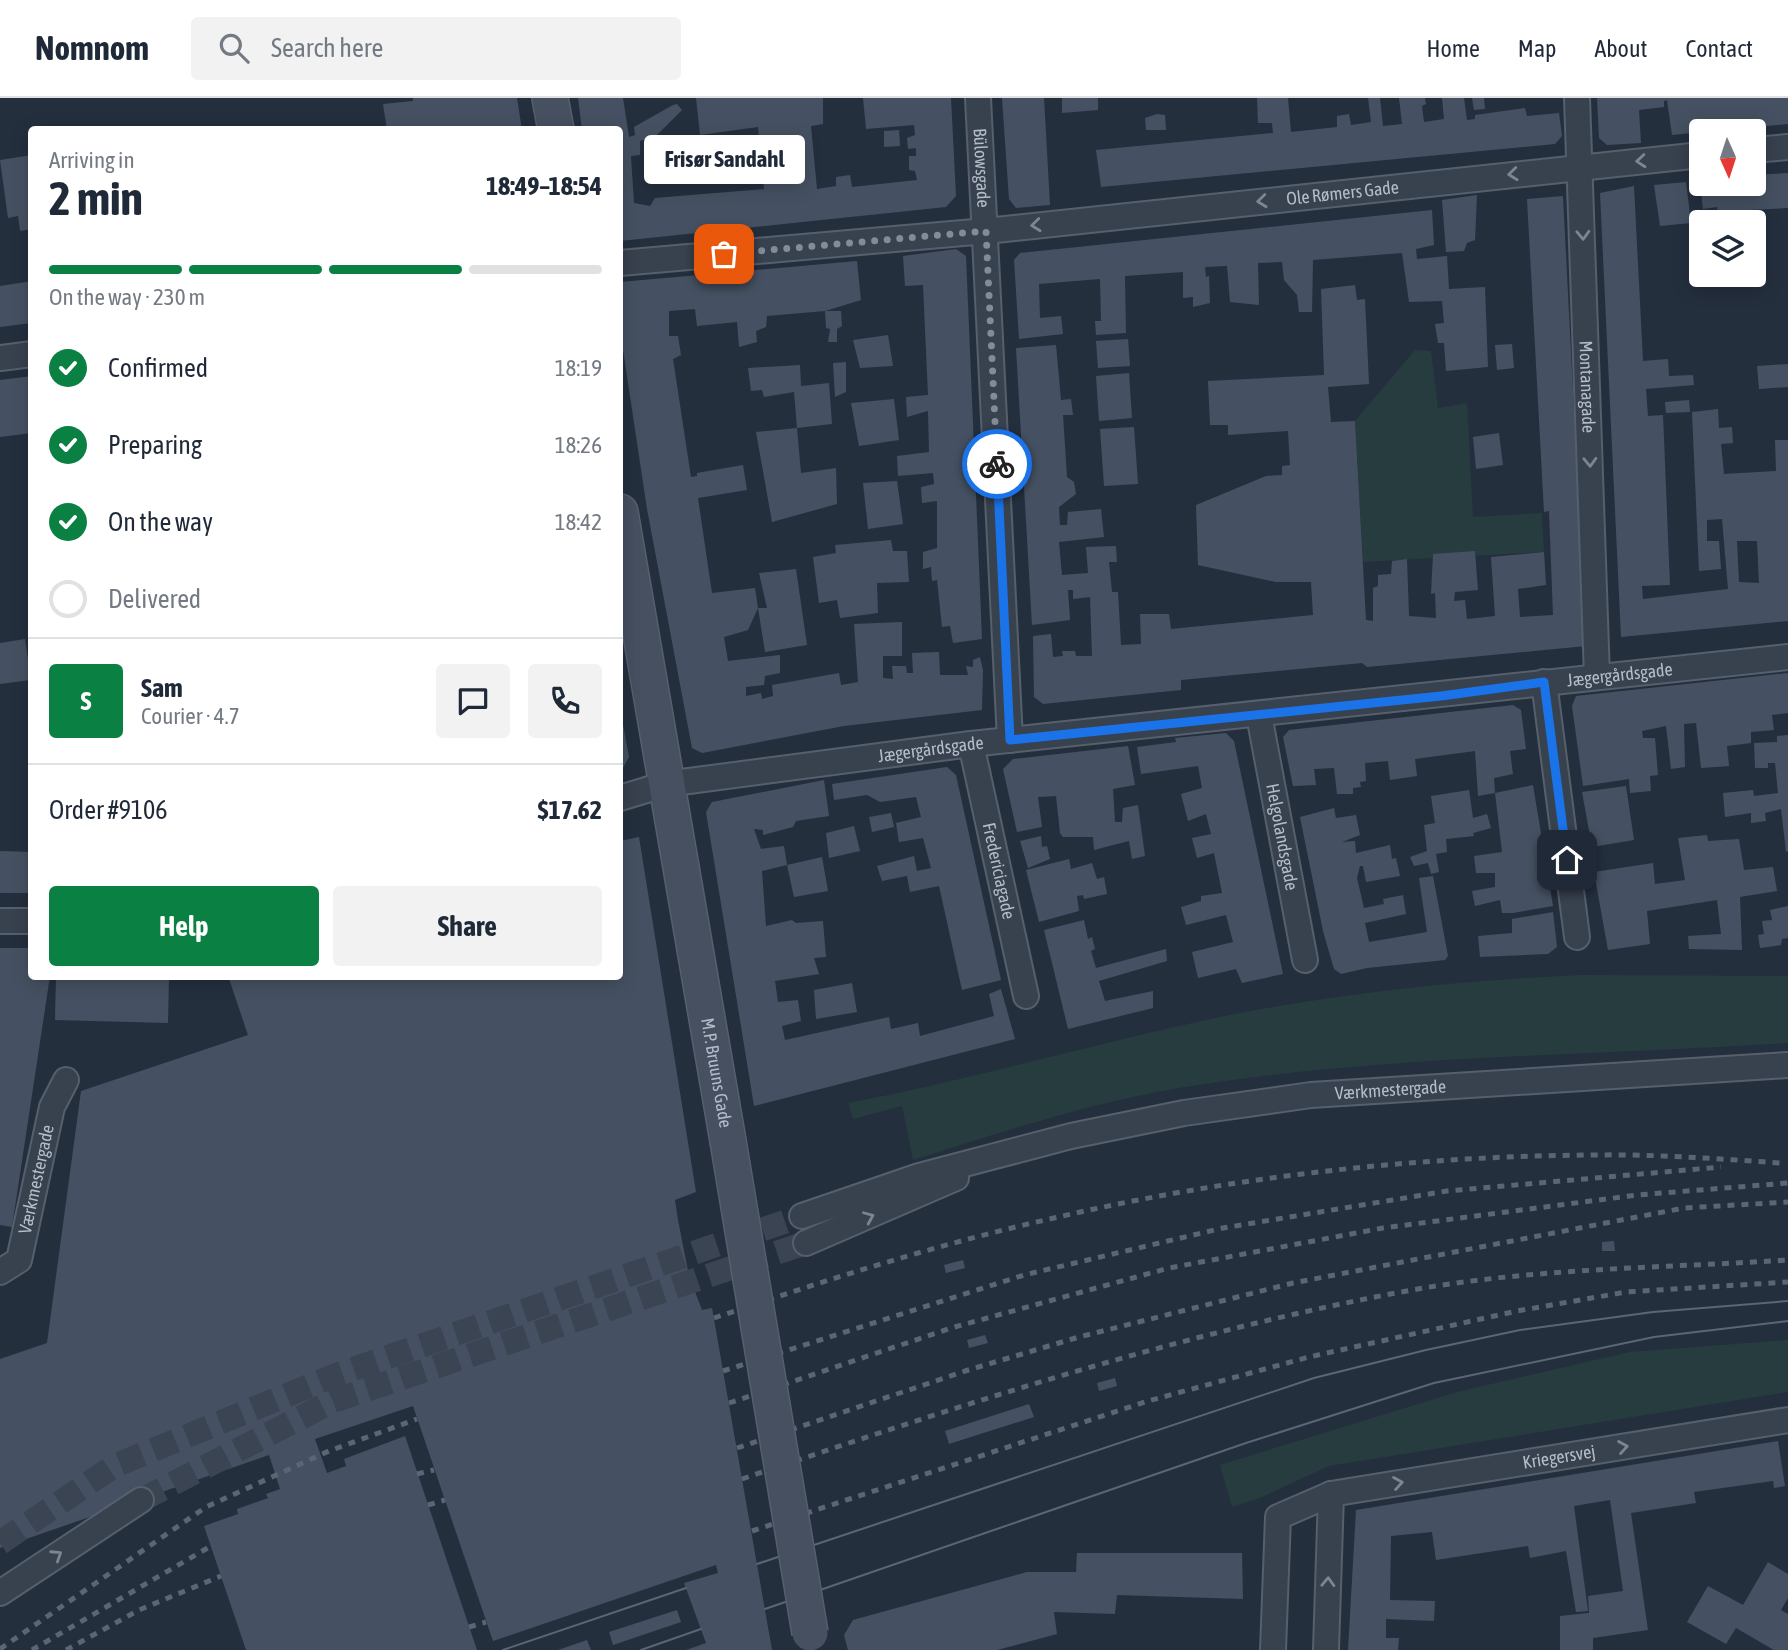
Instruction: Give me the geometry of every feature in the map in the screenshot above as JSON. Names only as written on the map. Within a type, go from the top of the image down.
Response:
[{"type":"street","points":[[550,98],[555,126]]},
{"type":"street","name":"Bülowsgade","points":[[978,98],[1010,740]]},
{"type":"street","name":"Montanagade","points":[[1577,98],[1597,677]]},
{"type":"street","points":[[1766,149],[1788,147]]},
{"type":"street","name":"Ole Rømers Gade","points":[[623,263],[986,231],[1689,156]]},
{"type":"street","points":[[0,358],[28,354]]},
{"type":"street","name":"M.P. Bruuns Gade","points":[[623,530],[811,1644]]},
{"type":"street","name":"Jægergårdsgade","points":[[623,797],[666,784],[971,744],[1788,657]]},
{"type":"street","points":[[1544,682],[1577,937]]},
{"type":"street","name":"Helgolandsgade","points":[[1259,715],[1305,960]]},
{"type":"street","name":"Fredericiagade","points":[[971,744],[1026,996]]},
{"type":"street","points":[[0,921],[28,921]]},
{"type":"street","name":"Værkmestergade","points":[[802,1216],[919,1176],[1127,1123],[1311,1095],[1788,1065]]},
{"type":"street","name":"Værkmestergade","points":[[0,1272],[19,1260],[52,1107],[66,1080]]},
{"type":"street","name":"Værkmestergade","points":[[806,1243],[924,1194],[998,1157]]},
{"type":"street","name":"Kriegersvej","points":[[1273,1650],[1278,1517],[1331,1494],[1788,1420]]},
{"type":"street","points":[[1326,1650],[1331,1494]]},
{"type":"street","points":[[0,1593],[141,1500]]},
{"type":"green space","points":[[1415,350],[1431,351],[1438,408],[1467,403],[1473,517],[1542,513],[1544,552],[1363,562],[1355,421]]},
{"type":"green space","points":[[1582,975],[1788,976],[1788,1043],[1410,1062],[1260,1076],[1116,1101],[913,1160],[902,1106],[853,1119],[848,1103],[945,1083],[1186,1024],[1278,1006],[1408,988]]},
{"type":"green space","points":[[1788,1340],[1788,1392],[1329,1466],[1260,1498],[1232,1507],[1220,1465],[1457,1392],[1630,1352]]},
{"type":"building","points":[[413,98],[517,98],[521,126],[386,126],[383,104],[413,101]]},
{"type":"building","points":[[578,98],[623,98],[629,137],[635,135],[634,127],[677,104],[682,110],[656,136],[640,141],[640,155],[631,156],[634,203],[650,206],[655,198],[764,189],[758,127],[700,135],[696,98],[823,98],[823,124],[811,126],[817,189],[836,186],[836,177],[850,175],[852,187],[917,180],[915,171],[909,170],[909,156],[916,156],[916,148],[908,149],[907,138],[915,135],[914,125],[866,129],[863,98],[951,98],[956,196],[946,207],[623,241],[623,126],[582,126]]},
{"type":"building","points":[[1002,98],[1044,98],[1050,205],[1016,208],[1009,199]]},
{"type":"building","points":[[1062,98],[1098,98],[1098,110],[1062,113]]},
{"type":"building","points":[[1257,98],[1288,98],[1291,132],[1337,127],[1337,116],[1349,114],[1351,125],[1371,122],[1368,98],[1380,98],[1383,126],[1402,124],[1399,98],[1425,98],[1426,104],[1422,106],[1424,122],[1444,119],[1442,98],[1464,98],[1467,120],[1475,119],[1475,115],[1525,108],[1527,116],[1559,113],[1562,136],[1555,144],[1101,187],[1096,150],[1273,133],[1272,123],[1258,123]]},
{"type":"building","points":[[1472,98],[1484,98],[1485,109],[1474,110]]},
{"type":"building","points":[[1597,98],[1788,98],[1788,124],[1766,126],[1766,119],[1689,119],[1689,133],[1672,135],[1667,100],[1664,101],[1664,107],[1639,110],[1641,143],[1607,145],[1599,138]]},
{"type":"building","points":[[1157,114],[1165,115],[1166,130],[1146,130],[1145,118]]},
{"type":"building","points":[[899,130],[900,146],[884,147],[884,131]]},
{"type":"building","points":[[28,156],[28,230],[20,231],[18,216],[8,218],[0,160]]},
{"type":"building","points":[[1788,173],[1788,208],[1703,209],[1701,196],[1766,196],[1766,174]]},
{"type":"building","points":[[1686,182],[1689,223],[1660,226],[1654,185]]},
{"type":"building","points":[[1634,186],[1643,361],[1668,359],[1669,376],[1693,375],[1694,385],[1646,389],[1648,416],[1663,415],[1670,585],[1642,586],[1643,599],[1728,589],[1722,519],[1707,520],[1707,541],[1719,541],[1721,569],[1699,571],[1692,412],[1718,409],[1719,428],[1732,427],[1733,443],[1721,444],[1724,474],[1776,471],[1775,440],[1788,440],[1788,621],[1621,637],[1600,193]],"holes":[[[1737,541],[1757,541],[1759,583],[1739,582]]]},
{"type":"building","points":[[1477,195],[1475,240],[1467,243],[1464,251],[1446,252],[1442,200]]},
{"type":"building","points":[[1563,196],[1586,646],[1367,667],[1362,663],[1181,680],[1181,690],[1043,704],[1034,697],[1033,636],[1051,634],[1053,657],[1063,656],[1062,651],[1075,651],[1076,656],[1092,656],[1090,597],[1073,599],[1073,590],[1068,590],[1070,620],[1032,625],[1016,348],[1056,345],[1061,400],[1071,399],[1073,415],[1063,415],[1067,477],[1074,482],[1076,494],[1059,507],[1060,525],[1067,525],[1068,512],[1101,509],[1104,537],[1059,542],[1062,575],[1088,573],[1086,547],[1116,546],[1117,562],[1109,562],[1112,592],[1118,592],[1121,645],[1141,644],[1140,614],[1169,614],[1171,629],[1313,615],[1311,582],[1276,582],[1198,565],[1196,505],[1266,476],[1282,475],[1282,466],[1290,465],[1288,431],[1228,435],[1228,425],[1210,425],[1208,381],[1324,375],[1321,289],[1355,285],[1357,300],[1365,299],[1369,384],[1328,387],[1331,422],[1355,421],[1366,620],[1373,621],[1373,588],[1378,586],[1378,575],[1391,574],[1392,561],[1407,559],[1409,616],[1436,618],[1435,593],[1431,594],[1433,554],[1475,551],[1478,590],[1455,592],[1454,601],[1465,600],[1467,619],[1495,616],[1491,557],[1544,552],[1546,585],[1518,589],[1520,617],[1553,615],[1549,511],[1544,512],[1527,199]]},
{"type":"building","points":[[1432,210],[1434,245],[1416,249],[1417,259],[1447,256],[1449,289],[1485,287],[1488,367],[1446,371],[1444,343],[1438,343],[1435,324],[1444,323],[1442,301],[1409,302],[1402,253],[1313,260],[1312,312],[1299,312],[1297,295],[1284,280],[1282,262],[1258,263],[1259,305],[1230,302],[1227,266],[1205,267],[1206,277],[1209,276],[1210,303],[1193,307],[1193,297],[1183,298],[1183,272],[1125,276],[1126,333],[1096,335],[1095,321],[1101,321],[1100,279],[1039,284],[1040,318],[1061,316],[1063,334],[1019,339],[1014,260],[1020,253]]},
{"type":"building","points":[[956,249],[966,256],[982,639],[953,643],[950,626],[942,627],[937,580],[932,581],[931,567],[923,569],[923,552],[937,548],[937,501],[922,503],[921,487],[934,484],[933,473],[898,476],[897,456],[929,452],[928,411],[907,417],[906,397],[928,395],[923,285],[905,286],[903,256]]},
{"type":"building","points":[[857,261],[861,300],[825,311],[767,316],[766,327],[756,331],[757,342],[739,347],[737,322],[697,326],[695,309],[669,311],[669,336],[678,336],[681,355],[673,359],[691,477],[697,476],[697,473],[743,465],[747,490],[698,498],[712,593],[755,588],[758,608],[748,630],[724,637],[728,661],[780,655],[780,673],[765,676],[764,685],[746,687],[746,696],[761,693],[762,699],[773,696],[772,685],[839,673],[841,685],[858,682],[854,624],[902,622],[902,656],[883,656],[883,678],[893,679],[892,666],[906,666],[907,673],[913,673],[912,653],[939,652],[940,675],[968,675],[966,666],[973,667],[973,660],[980,657],[983,670],[982,710],[844,726],[702,753],[692,748],[647,509],[623,350],[623,282]]},
{"type":"building","points":[[28,282],[28,324],[0,327],[0,286]]},
{"type":"building","points":[[825,311],[841,311],[842,326],[837,329],[837,342],[828,342],[830,329],[826,328]]},
{"type":"building","points":[[888,335],[893,366],[860,368],[853,340]]},
{"type":"building","points":[[1128,339],[1130,366],[1098,368],[1096,341]]},
{"type":"building","points":[[1512,344],[1514,368],[1497,370],[1495,345]]},
{"type":"building","points":[[846,362],[846,392],[835,397],[833,363]]},
{"type":"building","points":[[1788,364],[1788,387],[1759,389],[1757,366]]},
{"type":"building","points":[[800,365],[801,386],[829,383],[832,424],[797,428],[794,392],[764,397],[762,390],[751,391],[748,368]]},
{"type":"building","points":[[1129,373],[1132,418],[1099,421],[1096,376]]},
{"type":"building","points":[[28,376],[28,434],[0,437],[0,380]]},
{"type":"building","points":[[894,399],[899,440],[859,446],[851,403]]},
{"type":"building","points":[[1689,400],[1690,412],[1666,413],[1665,402]]},
{"type":"building","points":[[1134,427],[1138,484],[1104,486],[1100,429]]},
{"type":"building","points":[[797,428],[801,473],[836,468],[837,504],[772,522],[756,432]]},
{"type":"building","points":[[1499,433],[1503,465],[1476,469],[1473,437]]},
{"type":"building","points":[[897,481],[903,524],[868,529],[863,483]]},
{"type":"building","points":[[891,540],[893,551],[907,551],[909,582],[877,583],[878,613],[840,618],[837,600],[819,603],[813,557],[836,553],[835,545]]},
{"type":"building","points":[[796,569],[807,645],[765,652],[758,608],[767,608],[759,573]]},
{"type":"building","points":[[25,639],[28,680],[0,684],[0,643]]},
{"type":"building","points":[[1788,673],[1788,713],[1772,715],[1774,730],[1751,732],[1751,743],[1727,746],[1729,766],[1701,768],[1696,723],[1684,724],[1685,767],[1671,769],[1666,726],[1642,731],[1643,738],[1655,738],[1658,775],[1650,776],[1651,791],[1630,793],[1629,779],[1583,786],[1572,706],[1576,696]]},
{"type":"building","points":[[1513,705],[1521,710],[1526,749],[1510,751],[1513,774],[1494,778],[1495,793],[1478,796],[1475,751],[1415,759],[1417,776],[1390,780],[1388,761],[1365,763],[1366,781],[1360,782],[1361,787],[1353,788],[1353,794],[1337,794],[1334,768],[1314,769],[1316,785],[1293,786],[1283,737],[1289,730]]},
{"type":"building","points":[[623,724],[629,757],[623,768]]},
{"type":"building","points":[[1226,733],[1234,741],[1283,974],[1242,983],[1236,969],[1198,978],[1192,952],[1233,942],[1226,915],[1186,925],[1181,907],[1201,901],[1201,896],[1222,893],[1214,853],[1197,858],[1192,838],[1211,834],[1206,814],[1188,821],[1181,794],[1202,788],[1198,766],[1141,774],[1137,747],[1176,742],[1175,738]]},
{"type":"building","points":[[1788,735],[1786,852],[1781,809],[1765,813],[1766,821],[1751,823],[1751,813],[1725,817],[1723,793],[1753,790],[1754,796],[1778,793],[1775,763],[1768,763],[1768,768],[1755,768],[1754,743],[1777,742],[1777,736]]},
{"type":"building","points":[[1128,746],[1135,785],[1113,789],[1115,822],[1122,822],[1123,808],[1138,805],[1145,856],[1132,859],[1129,841],[1094,850],[1093,837],[1063,837],[1060,833],[1056,796],[1038,797],[1042,827],[1017,832],[1003,769],[1013,759]]},
{"type":"building","points":[[947,767],[956,775],[1001,980],[962,990],[939,886],[910,892],[907,876],[882,881],[877,866],[914,856],[917,871],[931,868],[923,838],[899,842],[896,823],[921,817],[916,797],[880,802],[867,795],[834,800],[832,784]]},
{"type":"building","points":[[824,780],[829,816],[796,821],[793,827],[763,835],[763,830],[754,829],[761,849],[784,846],[787,865],[762,871],[766,926],[792,920],[796,923],[823,921],[826,957],[814,958],[819,974],[775,981],[778,1002],[798,1000],[801,1021],[782,1026],[785,1040],[889,1017],[891,1029],[918,1023],[920,1036],[994,1016],[989,994],[1001,989],[1015,1039],[754,1106],[706,812],[712,802]]},
{"type":"building","points":[[1533,785],[1553,906],[1502,913],[1500,900],[1475,906],[1472,891],[1495,887],[1495,873],[1476,873],[1474,856],[1502,852],[1495,793]]},
{"type":"building","points":[[1626,786],[1634,840],[1592,847],[1582,792]]},
{"type":"building","points":[[1469,790],[1473,818],[1487,814],[1491,828],[1473,833],[1474,836],[1446,839],[1447,852],[1436,854],[1439,872],[1431,874],[1428,863],[1414,866],[1410,857],[1427,851],[1424,825],[1435,823],[1431,796]]},
{"type":"building","points":[[1334,808],[1336,818],[1356,815],[1360,835],[1342,842],[1355,841],[1356,853],[1390,845],[1392,859],[1396,858],[1400,876],[1366,882],[1363,866],[1360,866],[1357,878],[1364,908],[1384,904],[1383,899],[1403,895],[1406,914],[1365,923],[1369,942],[1427,932],[1419,878],[1433,876],[1448,956],[1445,960],[1367,968],[1341,974],[1334,969],[1323,931],[1300,817]]},
{"type":"building","points":[[891,813],[894,827],[872,832],[869,817]]},
{"type":"building","points":[[854,826],[860,851],[829,858],[826,833]]},
{"type":"building","points":[[1707,835],[1708,841],[1739,839],[1744,870],[1773,867],[1777,891],[1740,897],[1742,950],[1689,949],[1688,936],[1721,934],[1717,900],[1647,911],[1650,944],[1608,950],[1594,872],[1653,863],[1655,884],[1685,880],[1678,838]]},
{"type":"building","points":[[1041,836],[1042,847],[1047,846],[1050,859],[1028,868],[1020,841]]},
{"type":"building","points":[[639,837],[696,1192],[675,1200],[678,1220],[689,1276],[702,1310],[712,1308],[772,1650],[686,1650],[706,1643],[684,1583],[718,1573],[716,1565],[493,1641],[413,1406],[315,1439],[327,1473],[346,1466],[344,1459],[405,1436],[477,1650],[246,1650],[204,1526],[238,1514],[237,1509],[268,1498],[266,1494],[280,1489],[269,1455],[0,1548],[0,1359],[47,1343],[81,1091],[248,1035],[229,980],[623,980],[623,840]]},
{"type":"building","points":[[0,851],[28,852],[28,893],[0,893]]},
{"type":"building","points":[[822,857],[828,891],[794,897],[787,865]]},
{"type":"building","points":[[1069,859],[1071,869],[1092,863],[1097,879],[1104,877],[1107,894],[1084,899],[1083,895],[1077,896],[1079,911],[1039,922],[1026,870]]},
{"type":"building","points":[[1788,906],[1788,938],[1782,939],[1781,945],[1760,948],[1758,935],[1764,934],[1762,921],[1772,920],[1770,910]]},
{"type":"building","points":[[1553,912],[1557,947],[1548,954],[1480,957],[1478,936],[1512,933],[1512,919]]},
{"type":"building","points":[[1084,920],[1088,939],[1092,937],[1095,949],[1091,951],[1096,968],[1166,949],[1167,961],[1099,981],[1105,1001],[1153,991],[1153,1008],[1068,1029],[1044,930]]},
{"type":"building","points":[[0,948],[28,948],[28,980],[49,980],[12,1227],[0,1225]]},
{"type":"building","points":[[56,980],[169,980],[168,1023],[55,1020]]},
{"type":"building","points":[[852,983],[857,1012],[816,1019],[814,990]]},
{"type":"building","points":[[1614,1241],[1615,1251],[1602,1251],[1602,1242]]},
{"type":"building","points":[[963,1260],[965,1268],[946,1273],[944,1265]]},
{"type":"building","points":[[985,1335],[988,1343],[969,1348],[967,1340]]},
{"type":"building","points":[[1115,1378],[1117,1386],[1099,1391],[1097,1383]]},
{"type":"building","points":[[1029,1404],[1034,1417],[949,1444],[945,1431]]},
{"type":"building","points":[[1778,1441],[1785,1486],[1774,1488],[1773,1481],[1694,1492],[1696,1503],[1631,1513],[1648,1630],[1593,1638],[1593,1650],[1560,1650],[1560,1616],[1589,1613],[1588,1596],[1623,1591],[1610,1500],[1574,1506],[1588,1611],[1576,1612],[1566,1551],[1530,1558],[1528,1546],[1436,1560],[1432,1532],[1391,1536],[1390,1600],[1435,1601],[1434,1621],[1386,1619],[1386,1638],[1399,1638],[1398,1650],[1348,1650],[1356,1510]]},
{"type":"building","points":[[1077,1553],[1242,1553],[1243,1599],[1117,1595],[1115,1614],[1054,1612],[1057,1634],[997,1650],[848,1650],[844,1635],[853,1620],[1027,1572],[1076,1572]]},
{"type":"building","points":[[1768,1562],[1788,1574],[1788,1598],[1781,1610],[1788,1614],[1788,1650],[1774,1650],[1736,1628],[1726,1644],[1687,1622],[1708,1586],[1743,1605]]},
{"type":"building","points":[[677,1610],[681,1622],[613,1645],[609,1632]]},
{"type":"building","points":[[587,1640],[591,1650],[558,1650]]},
{"type":"tunnel","points":[[0,1543],[114,1466],[341,1373],[802,1216]]},
{"type":"tunnel","points":[[141,1500],[333,1401],[806,1243]]},
{"type":"tram line","points":[[757,1564],[1314,1378],[1520,1330],[1653,1312],[1788,1301]]},
{"type":"tram line","points":[[765,1609],[1246,1443],[1434,1383],[1654,1337],[1788,1321]]},
{"type":"tram line","points":[[503,1650],[686,1588]]},
{"type":"tram line","points":[[641,1650],[701,1629]]},
{"type":"railway","points":[[714,1318],[882,1264],[1011,1228],[1120,1204],[1255,1180],[1391,1165],[1527,1156],[1642,1155],[1781,1163]]},
{"type":"railway","points":[[723,1371],[1024,1275],[1223,1228],[1447,1191],[1721,1167]]},
{"type":"railway","points":[[729,1403],[951,1328],[1169,1268],[1383,1228],[1637,1195],[1788,1183]]},
{"type":"railway","points":[[737,1448],[965,1371],[1079,1337],[1293,1283],[1684,1208],[1788,1202]]},
{"type":"railway","points":[[742,1479],[1074,1372],[1157,1348],[1326,1307],[1412,1290],[1505,1277],[1788,1260]]},
{"type":"railway","points":[[752,1531],[1148,1401],[1309,1357],[1517,1311],[1626,1292],[1788,1282]]},
{"type":"railway","points":[[0,1649],[206,1507],[329,1451],[417,1419]]},
{"type":"railway","points":[[417,1474],[434,1470]]},
{"type":"railway","points":[[428,1505],[445,1500]]},
{"type":"railway","points":[[32,1650],[211,1546]]},
{"type":"railway","points":[[66,1650],[139,1610],[221,1576]]},
{"type":"railway","points":[[469,1627],[486,1622]]},
{"type":"way so far","points":[[724,254],[986,231],[997,464]]},
{"type":"place","name":"Frisør Sandahl","points":[[724,254]]},
{"type":"route","points":[[997,464],[1010,740],[1441,696],[1544,682],[1567,860]]}]
